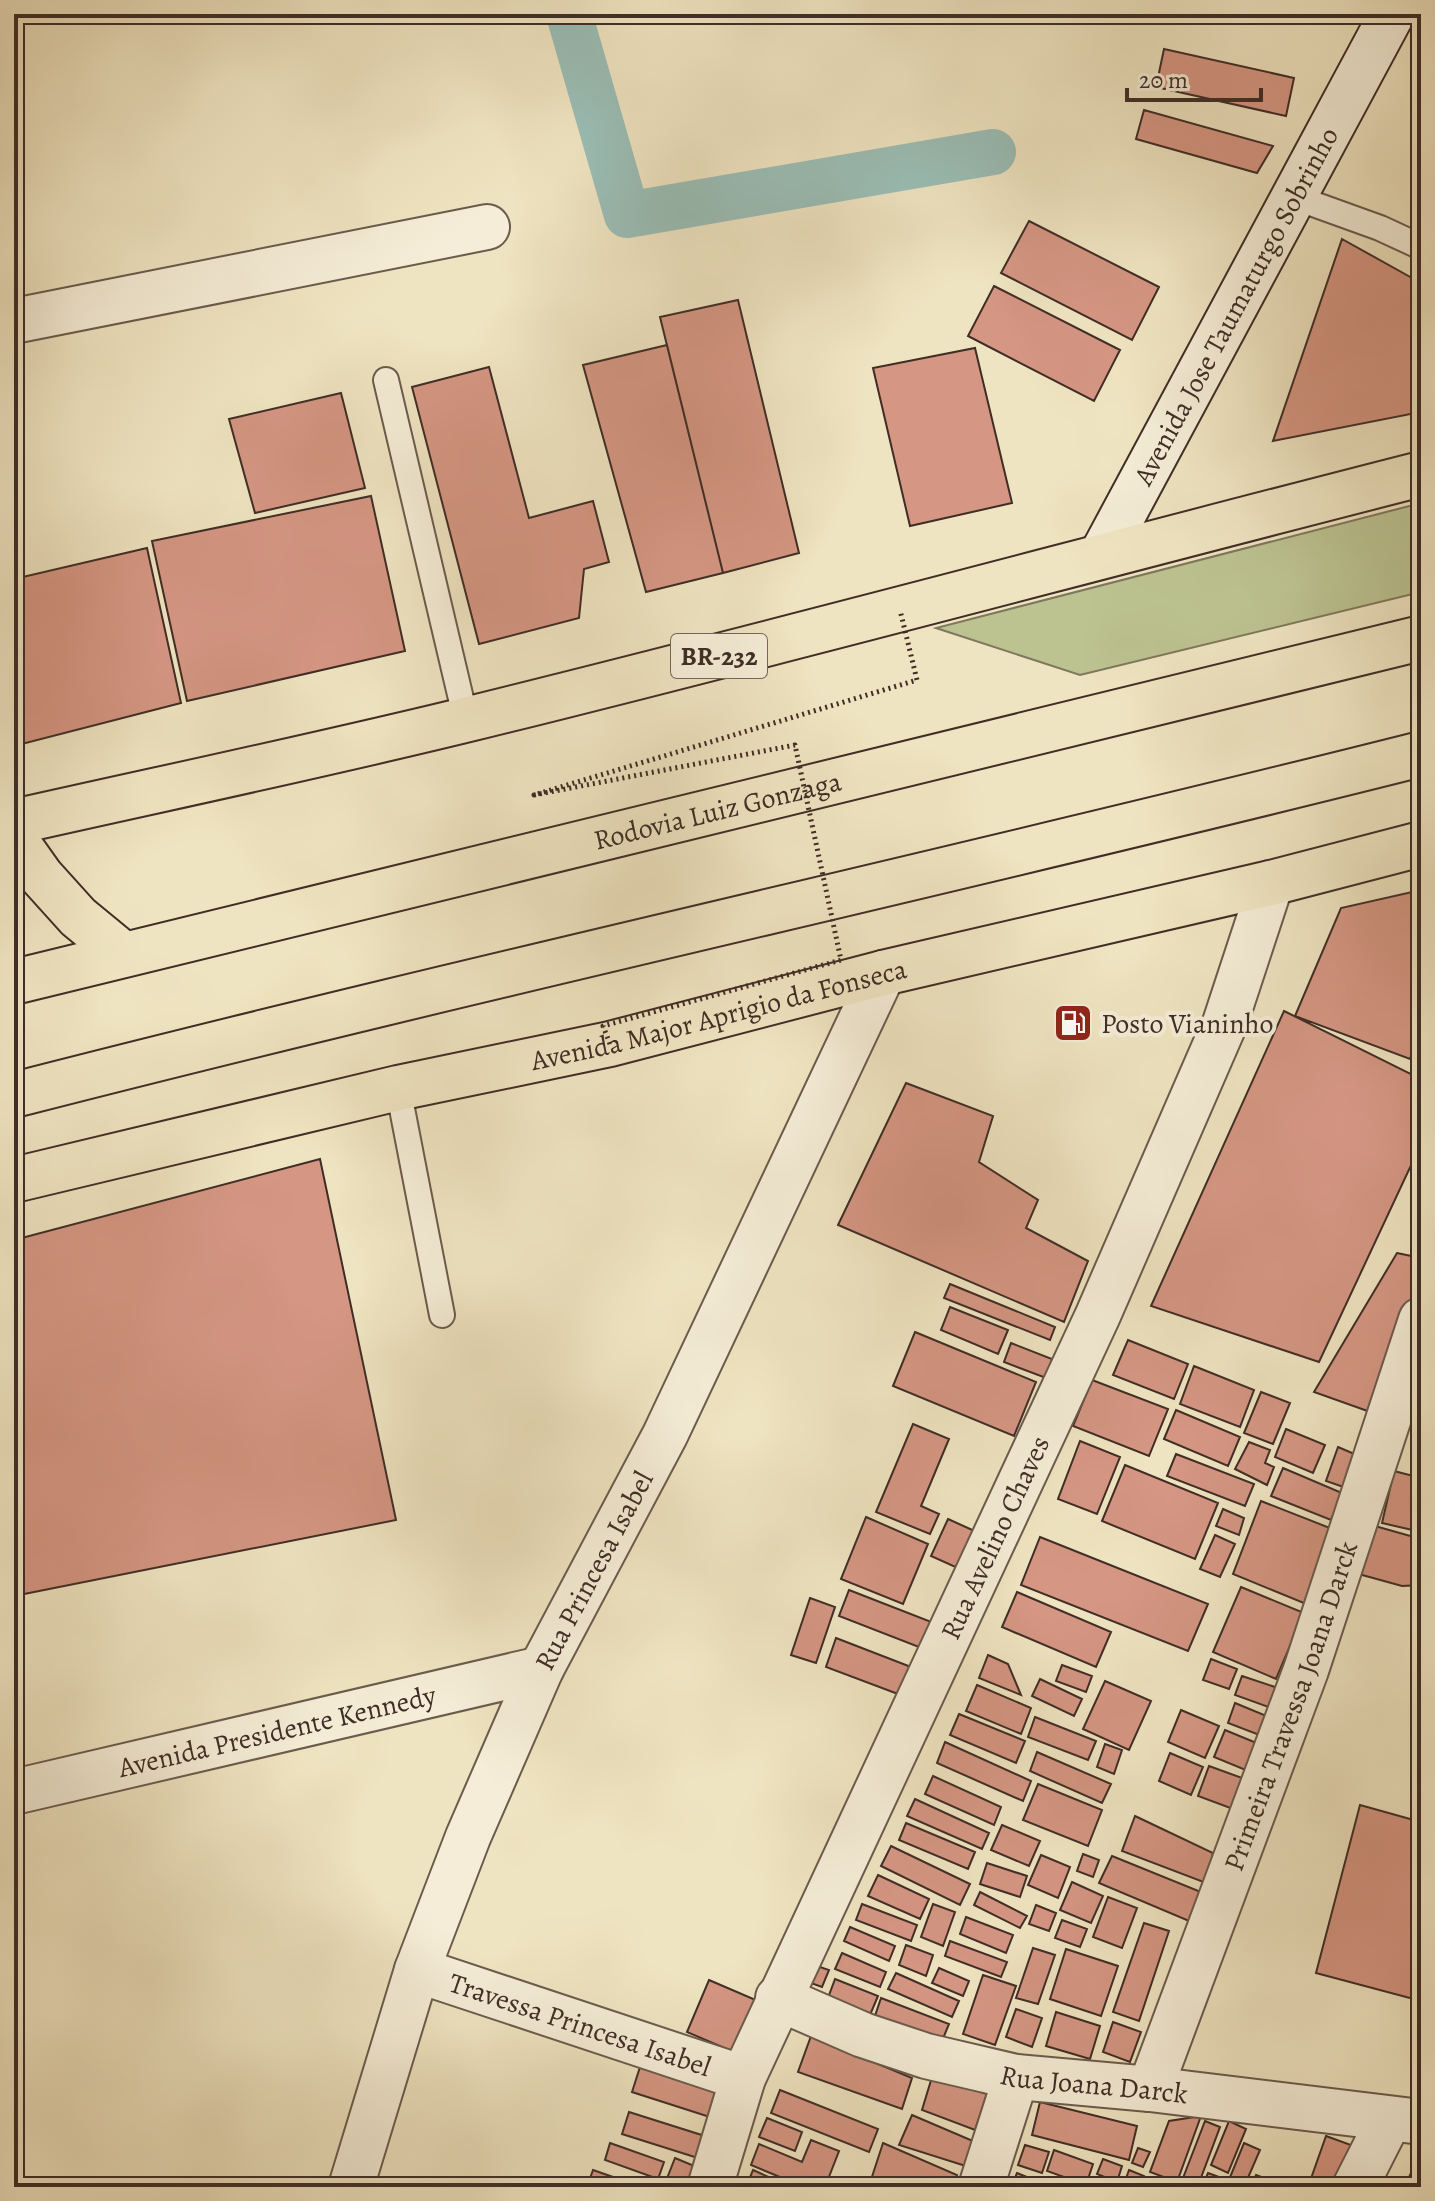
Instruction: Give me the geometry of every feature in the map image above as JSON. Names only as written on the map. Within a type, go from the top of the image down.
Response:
[{"type":"main road","name":"BR-232","points":[[14,822],[466,720],[1421,474]]},
{"type":"main road","name":"Rodovia Luiz Gonzaga","points":[[14,982],[1421,638]]},
{"type":"main road","points":[[14,1095],[205,1046],[1101,835],[1421,754]]},
{"type":"main road","points":[[14,838],[41,876],[78,917],[123,954]]},
{"type":"main road","name":"Avenida Major Aprigio da Fonseca","points":[[14,1180],[74,1163],[398,1088],[610,1044],[883,973],[1271,883],[1421,844]]},
{"type":"street","name":"Avenida Jose Taumaturgo Sobrinho","points":[[1101,556],[1392,14]]},
{"type":"street","points":[[14,321],[487,227]]},
{"type":"street","name":"Rua Avelino Chaves","points":[[710,2187],[743,2078],[778,1998],[1098,1315],[1225,1023],[1271,883]]},
{"type":"street","name":"Rua Princesa Isabel","points":[[351,2187],[417,1970],[468,1837],[541,1669],[665,1435],[883,973]]},
{"type":"street","name":"Primeira Travessa Joana Darck","points":[[1150,2089],[1306,1670],[1421,1320]]},
{"type":"street","name":"Avenida Presidente Kennedy","points":[[14,1792],[541,1669]]},
{"type":"street","name":"Travessa Princesa Isabel","points":[[417,1970],[743,2078]]},
{"type":"street","name":"Rua Joana Darck","points":[[778,1998],[863,2035],[914,2052],[1016,2077],[1150,2089],[1405,2121]]},
{"type":"street","points":[[981,2187],[1016,2077]]},
{"type":"street","points":[[1355,2187],[1405,2121]]},
{"type":"lane","points":[[1294,197],[1380,228],[1421,247]]},
{"type":"lane","points":[[386,380],[466,720]]},
{"type":"lane","points":[[398,1088],[442,1315]]},
{"type":"path","points":[[610,1044],[603,1026],[841,960],[795,745],[534,795],[917,680],[900,610]]},
{"type":"green space","points":[[1421,503],[1421,592],[1080,675],[936,628]]},
{"type":"building","points":[[990,14],[1071,14],[1071,20]]},
{"type":"building","points":[[1164,49],[1294,78],[1286,116],[1156,87]]},
{"type":"building","points":[[1144,110],[1273,146],[1257,173],[1136,139]]},
{"type":"building","points":[[1029,221],[1159,287],[1132,340],[1001,273]]},
{"type":"building","points":[[1342,239],[1421,283],[1421,412],[1273,441]]},
{"type":"building","points":[[994,286],[1120,350],[1094,401],[968,336]]},
{"type":"building","points":[[738,300],[799,553],[723,573],[660,317]]},
{"type":"building","points":[[667,345],[723,573],[646,592],[583,365]]},
{"type":"building","points":[[975,348],[1012,503],[910,526],[873,368]]},
{"type":"building","points":[[489,367],[529,518],[593,501],[609,562],[584,569],[579,618],[479,644],[412,387]]},
{"type":"building","points":[[341,393],[365,488],[255,513],[229,419]]},
{"type":"building","points":[[371,496],[405,651],[187,701],[152,541]]},
{"type":"building","points":[[147,548],[181,703],[14,746],[14,579]]},
{"type":"building","points":[[1421,890],[1421,1029],[1410,1059],[1295,1016],[1341,908]]},
{"type":"building","points":[[1284,1011],[1421,1079],[1421,1144],[1319,1362],[1151,1306]]},
{"type":"building","points":[[906,1083],[993,1116],[979,1162],[1038,1200],[1026,1228],[1088,1261],[1064,1322],[838,1225]]},
{"type":"building","points":[[320,1159],[396,1520],[14,1596],[14,1240]]},
{"type":"building","points":[[1397,1253],[1421,1258],[1421,1430],[1314,1392]]},
{"type":"building","points":[[950,1284],[1055,1327],[1050,1340],[944,1298]]},
{"type":"building","points":[[950,1307],[1008,1330],[998,1354],[941,1330]]},
{"type":"building","points":[[915,1332],[1036,1382],[1014,1436],[893,1386]]},
{"type":"building","points":[[1128,1340],[1188,1364],[1174,1399],[1113,1375]]},
{"type":"building","points":[[1011,1343],[1052,1359],[1046,1378],[1004,1362]]},
{"type":"building","points":[[1194,1366],[1254,1390],[1240,1427],[1180,1404]]},
{"type":"building","points":[[1092,1380],[1168,1409],[1149,1456],[1073,1426]]},
{"type":"building","points":[[1261,1392],[1290,1403],[1273,1444],[1244,1433]]},
{"type":"building","points":[[1176,1410],[1240,1437],[1228,1466],[1164,1439]]},
{"type":"building","points":[[913,1424],[949,1439],[921,1506],[939,1514],[930,1534],[876,1512]]},
{"type":"building","points":[[1286,1429],[1325,1445],[1313,1473],[1275,1457]]},
{"type":"building","points":[[1080,1441],[1120,1457],[1097,1514],[1058,1499]]},
{"type":"building","points":[[1249,1442],[1270,1450],[1265,1463],[1274,1467],[1267,1485],[1235,1469]]},
{"type":"building","points":[[1338,1447],[1364,1458],[1352,1490],[1326,1481]]},
{"type":"building","points":[[1176,1454],[1254,1484],[1245,1506],[1167,1476]]},
{"type":"building","points":[[1125,1465],[1218,1503],[1195,1559],[1102,1521]]},
{"type":"building","points":[[1283,1468],[1342,1493],[1331,1520],[1271,1496]]},
{"type":"building","points":[[1394,1471],[1421,1478],[1421,1532],[1382,1523]]},
{"type":"building","points":[[1261,1501],[1340,1532],[1311,1606],[1233,1574]]},
{"type":"building","points":[[1223,1509],[1244,1518],[1239,1535],[1216,1526]]},
{"type":"building","points":[[866,1517],[928,1544],[903,1604],[841,1579]]},
{"type":"building","points":[[948,1519],[979,1533],[962,1570],[931,1556]]},
{"type":"building","points":[[1368,1524],[1421,1539],[1421,1585],[1402,1586],[1355,1573]]},
{"type":"building","points":[[1215,1535],[1235,1544],[1220,1577],[1200,1569]]},
{"type":"building","points":[[1040,1537],[1208,1604],[1188,1651],[1021,1585]]},
{"type":"building","points":[[1241,1587],[1304,1613],[1276,1679],[1213,1652]]},
{"type":"building","points":[[849,1590],[934,1623],[924,1649],[839,1616]]},
{"type":"building","points":[[1017,1592],[1111,1632],[1096,1667],[1002,1627]]},
{"type":"building","points":[[810,1598],[835,1607],[816,1663],[791,1655]]},
{"type":"building","points":[[836,1638],[924,1672],[906,1697],[826,1667]]},
{"type":"building","points":[[988,1655],[1008,1664],[1021,1695],[979,1678]]},
{"type":"building","points":[[1211,1659],[1237,1669],[1229,1689],[1203,1680]]},
{"type":"building","points":[[1062,1665],[1092,1676],[1086,1692],[1056,1681]]},
{"type":"building","points":[[1242,1676],[1281,1689],[1274,1709],[1235,1695]]},
{"type":"building","points":[[1040,1679],[1082,1699],[1074,1716],[1032,1696]]},
{"type":"building","points":[[1105,1681],[1151,1701],[1129,1750],[1083,1729]]},
{"type":"building","points":[[977,1685],[1031,1708],[1021,1734],[966,1711]]},
{"type":"building","points":[[1235,1703],[1269,1717],[1262,1736],[1228,1723]]},
{"type":"building","points":[[1181,1710],[1219,1726],[1205,1758],[1168,1742]]},
{"type":"building","points":[[959,1714],[1025,1741],[1016,1763],[950,1735]]},
{"type":"building","points":[[1035,1717],[1096,1741],[1088,1760],[1028,1737]]},
{"type":"building","points":[[1225,1730],[1259,1744],[1248,1771],[1214,1757]]},
{"type":"building","points":[[945,1742],[1031,1781],[1023,1801],[937,1763]]},
{"type":"building","points":[[1105,1744],[1122,1750],[1114,1774],[1097,1767]]},
{"type":"building","points":[[1037,1752],[1111,1784],[1102,1803],[1030,1771]]},
{"type":"building","points":[[1170,1753],[1203,1767],[1191,1795],[1159,1781]]},
{"type":"building","points":[[1209,1766],[1245,1779],[1233,1809],[1198,1796]]},
{"type":"building","points":[[933,1776],[1001,1807],[994,1825],[925,1794]]},
{"type":"building","points":[[1038,1784],[1102,1810],[1088,1846],[1023,1820]]},
{"type":"building","points":[[915,1799],[989,1833],[982,1849],[907,1816]]},
{"type":"building","points":[[1360,1805],[1421,1822],[1421,2001],[1316,1973]]},
{"type":"building","points":[[1135,1816],[1213,1853],[1206,1883],[1122,1851]]},
{"type":"building","points":[[906,1823],[975,1852],[968,1869],[899,1840]]},
{"type":"building","points":[[1002,1825],[1040,1841],[1029,1866],[991,1850]]},
{"type":"building","points":[[891,1846],[970,1884],[960,1905],[881,1866]]},
{"type":"building","points":[[1083,1854],[1099,1860],[1093,1877],[1077,1871]]},
{"type":"building","points":[[1041,1855],[1070,1867],[1058,1898],[1028,1885]]},
{"type":"building","points":[[1112,1856],[1201,1892],[1189,1921],[1099,1883]]},
{"type":"building","points":[[987,1863],[1027,1876],[1020,1897],[980,1884]]},
{"type":"building","points":[[878,1875],[929,1899],[920,1919],[868,1896]]},
{"type":"building","points":[[1072,1882],[1103,1896],[1091,1923],[1060,1910]]},
{"type":"building","points":[[980,1892],[1027,1916],[1020,1928],[974,1905]]},
{"type":"building","points":[[1108,1897],[1137,1908],[1122,1948],[1093,1937]]},
{"type":"building","points":[[862,1904],[917,1925],[911,1941],[856,1920]]},
{"type":"building","points":[[933,1904],[955,1912],[943,1946],[921,1937]]},
{"type":"building","points":[[1036,1905],[1056,1913],[1049,1931],[1029,1924]]},
{"type":"building","points":[[966,1917],[1013,1935],[1006,1953],[960,1934]]},
{"type":"building","points":[[1062,1920],[1087,1929],[1080,1947],[1055,1938]]},
{"type":"building","points":[[1144,1923],[1169,1931],[1139,2021],[1113,2012]]},
{"type":"building","points":[[850,1927],[895,1946],[889,1961],[844,1941]]},
{"type":"building","points":[[950,1941],[1007,1962],[1001,1977],[945,1956]]},
{"type":"building","points":[[906,1945],[933,1955],[926,1976],[899,1965]]},
{"type":"building","points":[[1033,1948],[1055,1955],[1038,2004],[1016,1998]]},
{"type":"building","points":[[1066,1949],[1118,1966],[1101,2016],[1050,1999]]},
{"type":"building","points":[[842,1953],[886,1972],[880,1987],[835,1969]]},
{"type":"building","points":[[814,1965],[829,1970],[822,1987],[808,1982]]},
{"type":"building","points":[[939,1968],[969,1981],[963,1996],[932,1983]]},
{"type":"building","points":[[896,1973],[959,2001],[952,2017],[888,1989]]},
{"type":"building","points":[[983,1975],[1016,1986],[995,2045],[963,2034]]},
{"type":"building","points":[[835,1979],[878,1996],[870,2015],[828,1998]]},
{"type":"building","points":[[709,1980],[758,2001],[736,2053],[687,2032]]},
{"type":"building","points":[[881,1998],[949,2024],[942,2041],[875,2016]]},
{"type":"building","points":[[1016,2009],[1042,2018],[1032,2047],[1006,2037]]},
{"type":"building","points":[[1056,2012],[1100,2026],[1090,2059],[1046,2046]]},
{"type":"building","points":[[1113,2022],[1141,2032],[1130,2062],[1103,2052]]},
{"type":"building","points":[[811,2036],[912,2078],[902,2109],[798,2072]]},
{"type":"building","points":[[640,2067],[725,2093],[716,2119],[632,2092]]},
{"type":"building","points":[[932,2077],[987,2094],[975,2130],[922,2110]]},
{"type":"building","points":[[780,2090],[878,2129],[869,2152],[771,2113]]},
{"type":"building","points":[[1040,2102],[1137,2126],[1129,2160],[1032,2135]]},
{"type":"building","points":[[629,2112],[708,2137],[701,2159],[622,2134]]},
{"type":"building","points":[[912,2115],[980,2144],[972,2168],[899,2145]]},
{"type":"building","points":[[1201,2116],[1177,2182],[1150,2172],[1169,2121]]},
{"type":"building","points":[[767,2118],[802,2132],[795,2151],[759,2137]]},
{"type":"building","points":[[1205,2121],[1220,2127],[1199,2183],[1183,2178]]},
{"type":"building","points":[[1229,2121],[1246,2129],[1228,2173],[1211,2165]]},
{"type":"building","points":[[1326,2136],[1351,2145],[1336,2187],[1308,2187]]},
{"type":"building","points":[[811,2140],[839,2151],[825,2187],[804,2187],[751,2165],[759,2144],[802,2162]]},
{"type":"building","points":[[610,2143],[664,2162],[658,2179],[605,2160]]},
{"type":"building","points":[[883,2143],[957,2175],[954,2187],[869,2186]]},
{"type":"building","points":[[1244,2143],[1260,2150],[1244,2187],[1226,2187]]},
{"type":"building","points":[[1025,2145],[1049,2152],[1042,2173],[1018,2165]]},
{"type":"building","points":[[1138,2148],[1150,2152],[1143,2167],[1132,2163]]},
{"type":"building","points":[[1054,2150],[1093,2164],[1086,2185],[1047,2171]]},
{"type":"building","points":[[675,2158],[699,2168],[691,2187],[666,2181]]},
{"type":"building","points":[[1103,2159],[1122,2166],[1117,2182],[1097,2174]]},
{"type":"building","points":[[1413,2168],[1421,2171],[1421,2187],[1405,2187]]},
{"type":"building","points":[[593,2170],[639,2186],[639,2187],[587,2187]]},
{"type":"building","points":[[753,2170],[791,2187],[746,2187]]},
{"type":"building","points":[[1129,2170],[1144,2176],[1140,2187],[1123,2187]]},
{"type":"building","points":[[1017,2173],[1051,2187],[1011,2187]]},
{"type":"building","points":[[1208,2173],[1222,2178],[1219,2187],[1202,2187]]},
{"type":"building","points":[[1256,2175],[1288,2187],[1251,2187]]},
{"type":"waterway","points":[[569,14],[627,215],[993,152]]},
{"type":"place","name":"Posto Vianinho","points":[[1073,1023]]}]
